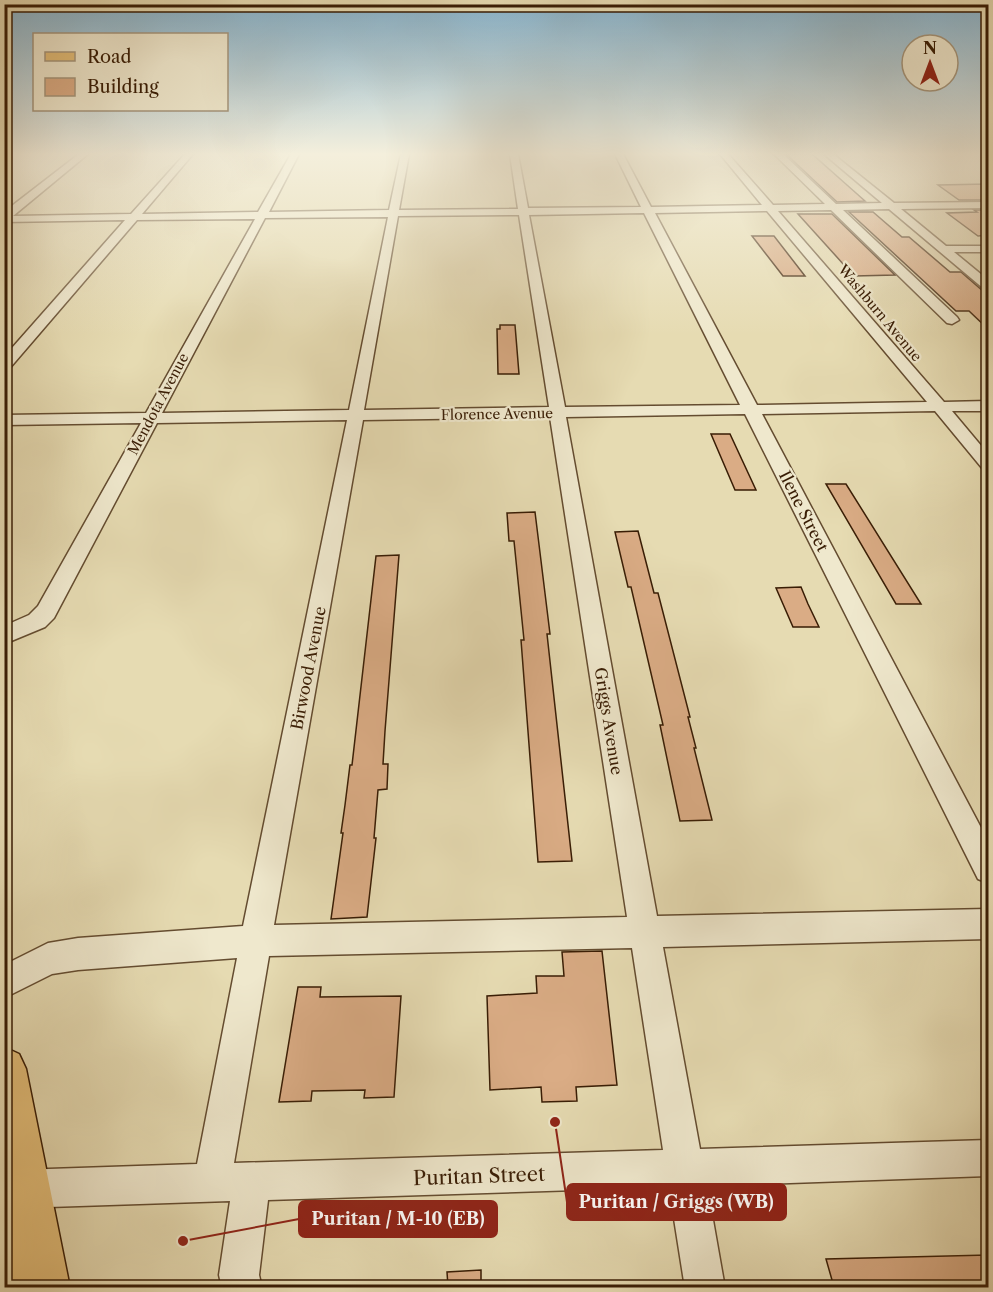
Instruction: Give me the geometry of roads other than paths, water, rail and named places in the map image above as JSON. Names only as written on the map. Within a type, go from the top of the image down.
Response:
[{"type":"main road","points":[[4,1069],[25,1280]]},
{"type":"street","points":[[4,366],[135,214]]},
{"type":"street","points":[[4,218],[355,214]]},
{"type":"street","name":"Birwood Avenue","points":[[213,1184],[222,1120],[394,214]]},
{"type":"street","name":"Griggs Avenue","points":[[524,214],[705,1287]]},
{"type":"street","name":"Ilene Street","points":[[650,214],[988,869]]},
{"type":"street","name":"Washburn Avenue","points":[[776,214],[988,464]]},
{"type":"street","points":[[842,214],[952,320]]},
{"type":"street","points":[[902,214],[988,286]]},
{"type":"street","points":[[915,214],[931,218],[966,214]]},
{"type":"street","name":"Mendota Avenue","points":[[4,636],[37,621],[46,612],[261,215]]},
{"type":"street","points":[[918,227],[931,218]]},
{"type":"street","points":[[944,249],[988,249]]},
{"type":"street","name":"Florence Avenue","points":[[4,420],[988,406]]},
{"type":"street","points":[[4,982],[48,959],[78,954],[256,941],[988,924]]},
{"type":"street","name":"Puritan Street","points":[[15,1189],[988,1158]]},
{"type":"street","points":[[242,1287],[239,1275],[251,1183]]},
{"type":"place","name":"Puritan / Griggs (WB)","points":[[555,1122]]},
{"type":"place","name":"Puritan / M-10 (EB)","points":[[183,1241]]}]
